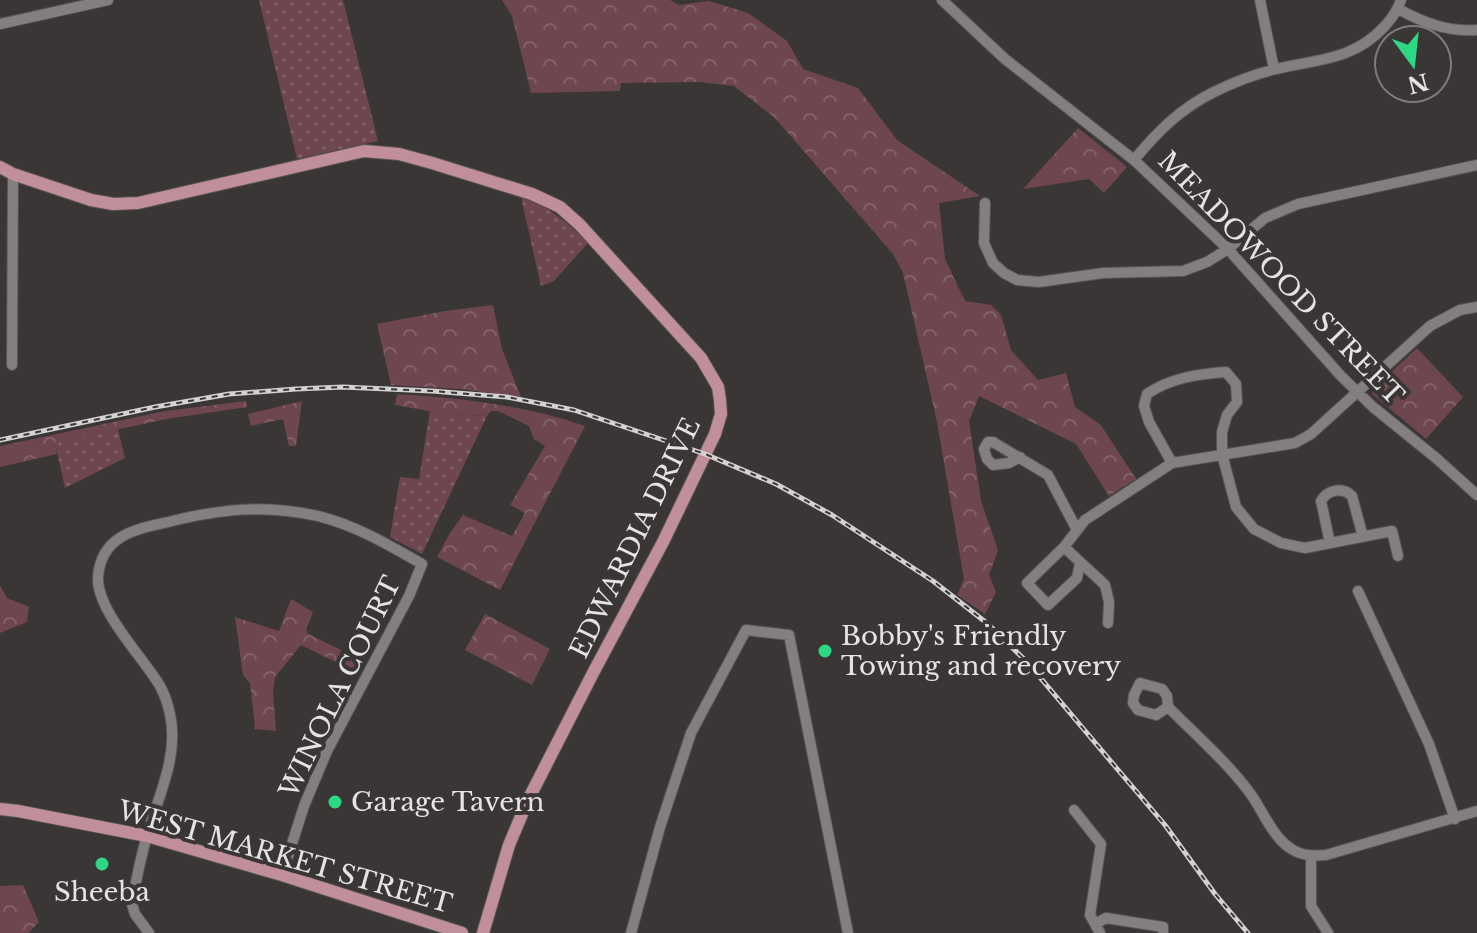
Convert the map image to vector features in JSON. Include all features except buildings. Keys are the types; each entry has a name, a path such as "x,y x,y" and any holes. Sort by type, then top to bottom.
{"main road":[{"name":"EDWARDIA DRIVE","path":"0,167 91,200 123,204 364,151 399,154 532,194 560,207 701,358 718,387 721,414 715,434 663,542 528,800 509,845 483,933"},
{"name":"WEST MARKET STREET","path":"0,809 147,836 282,875 462,933"}],"street":[{"path":"0,24 108,0"},
{"name":"MEADOWOOD STREET","path":"942,0 1005,59 1134,160 1228,249 1357,392 1477,495"},
{"path":"1260,0 1274,69"},
{"path":"1134,160 1163,128 1191,105 1235,82 1274,69 1337,57 1356,50 1376,36 1400,4 1437,27 1477,30"},
{"path":"985,203 983,235 989,256 1004,273 1017,280 1030,282 1103,273 1183,271 1207,262 1228,249 1265,218 1298,204 1477,165"},
{"path":"12,365 13,174"},
{"path":"1080,563 1077,578 1048,605 1027,583 1064,547 1085,520 1172,463 1295,443 1311,434 1430,326 1460,310 1477,307"},
{"path":"1172,463 1149,422 1144,406 1147,394 1162,383 1226,372 1236,384 1237,402 1227,415 1222,432 1222,454 1236,507 1254,529 1281,543 1305,548 1392,531 1398,556"},
{"path":"1020,457 1048,475 1077,530"},
{"path":"1330,543 1321,501 1334,490 1344,490 1352,496 1363,537"},
{"name":"WINOLA COURT","path":"147,836 170,758 172,726 160,685 104,605 98,581 101,561 111,545 126,533 218,511 287,510 331,520 362,532 422,564 416,582 327,751 304,806 282,875"},
{"path":"1064,547 1105,585 1109,602 1108,623"},
{"path":"1358,591 1429,744 1455,819"},
{"path":"631,933 660,827 691,733 746,630 789,635 848,933"},
{"path":"1168,707 1192,728 1249,792 1279,838 1292,850 1311,856 1326,855 1477,811"},
{"path":"1074,810 1101,844 1090,915 1097,928 1106,918 1163,927 1163,933"},
{"path":"147,836 132,904 135,914 149,933"},
{"path":"1311,856 1311,906 1328,933"}],"green space":[{"path":"259,0 343,0 378,141 297,159"},
{"path":"502,0 670,0 679,5 709,1 748,13 787,41 803,69 858,88 897,140 980,196 939,203 945,259 965,301 991,305 1001,315 1011,350 1038,380 1066,373 1075,407 1101,425 1136,479 1109,496 1076,444 979,396 969,421 981,501 998,550 989,575 996,592 985,614 957,595 964,579 937,422 903,273 893,254 775,118 734,86 699,82 621,83 620,91 531,93 512,16"},
{"path":"1078,128 1127,167 1104,193 1089,179 1023,189"},
{"path":"521,197 558,216 588,243 554,281 541,286"},
{"path":"493,305 502,349 521,397 391,385 377,324"},
{"path":"1417,348 1463,397 1426,439 1372,394 1373,389"},
{"path":"397,394 492,404 585,426 500,590 437,557 463,515 512,536 525,513 510,505 545,446 534,439 529,426 498,411 491,411 487,416 446,414 395,405"},
{"path":"246,401 247,407 166,419 55,443 57,454 0,467 0,446 165,411"},
{"path":"302,401 296,446 289,446 283,419 251,426 248,414"},
{"path":"430,411 487,416 422,554 390,537 400,477 419,479"},
{"path":"118,429 125,458 65,488 55,443"},
{"path":"0,585 7,598 29,607 27,622 0,633"},
{"path":"291,599 313,612 306,630 308,634 364,661 358,673 301,645 275,677 276,731 255,729 250,683 243,675 235,617 279,631"},
{"path":"485,614 550,649 532,685 465,650"},
{"path":"23,885 39,922 28,933 0,933 0,886"}],"railway":[{"path":"0,440 229,394 343,387 507,397 574,410 705,454 776,484 832,515 933,581 988,624 1027,662 1165,825 1215,894 1248,933"}],"place":[{"name":"Bobby's Friendly Towing and recovery","path":"825,651"},
{"name":"Garage Tavern","path":"335,802"},
{"name":"Sheeba","path":"102,864"}]}
